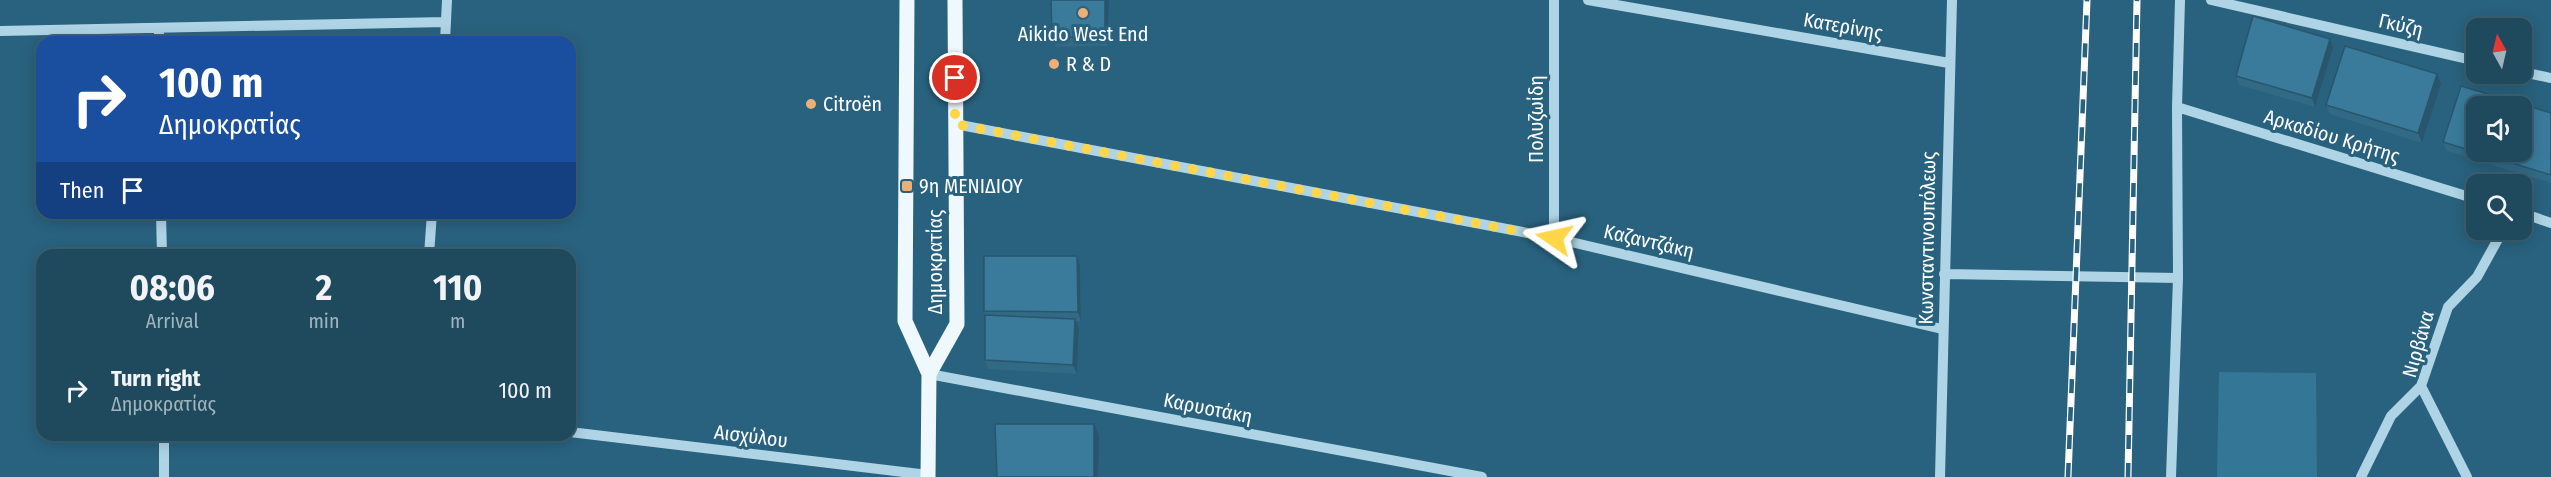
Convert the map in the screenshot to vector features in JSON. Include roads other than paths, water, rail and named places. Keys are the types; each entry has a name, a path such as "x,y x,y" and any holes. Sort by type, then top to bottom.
{"main road":[{"name":"Δημοκρατίας","path":"907,0 905,321 929,374 928,476"},
{"name":"Δημοκρατίας","path":"929,374 957,324 954,0"}],"street":[{"path":"445,36 447,0"},
{"name":"Πολυζωίδη","path":"1554,0 1554,238"},
{"name":"Κατερίνης","path":"1588,0 1949,63"},
{"name":"Κωνσταντινουπόλεως","path":"1940,477 1952,0"},
{"path":"2171,477 2178,278 2177,107 2180,0"},
{"name":"Γκύζη","path":"2211,0 2466,59"},
{"path":"0,31 446,22"},
{"path":"159,28 159,36"},
{"path":"2532,74 2551,78"},
{"name":"Αρκαδίου Κρήτης","path":"2177,107 2466,196"},
{"name":"Καζαντζάκη","path":"955,124 1554,238 1942,329"},
{"path":"2532,216 2551,223"},
{"path":"161,219 162,249"},
{"path":"429,249 432,219"},
{"name":"Νιρβάνα","path":"2467,477 2421,386 2448,307 2477,277 2497,240"},
{"path":"1944,274 2178,278"},
{"name":"Καρυοτάκη","path":"929,374 1482,477"},
{"path":"2361,477 2391,416 2421,386"},
{"name":"Αισχύλου","path":"576,433 928,476"},
{"path":"164,441 164,477"}],"railway":[{"path":"2068,477 2087,0"},
{"path":"2128,477 2137,0"}],"place":[{"name":"Aikido West End","path":"1083,13"},
{"name":"R & D","path":"1054,64"},
{"name":"Citroën","path":"811,104"},
{"name":"9η ΜΕΝΙΔΙΟΥ","path":"907,186"}]}
